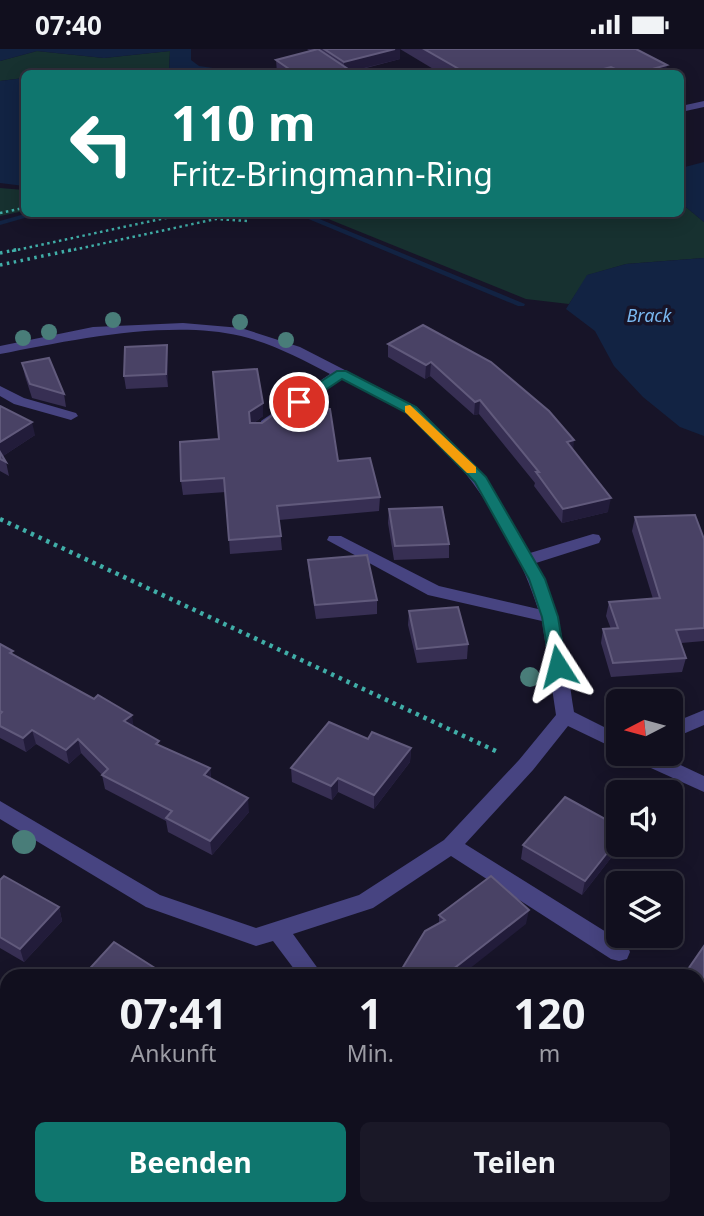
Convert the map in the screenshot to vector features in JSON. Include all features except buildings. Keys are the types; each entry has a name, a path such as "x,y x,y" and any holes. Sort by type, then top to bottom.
{"street":[{"path":"684,108 704,104"},
{"path":"0,350 93,331 183,327 241,332 295,350 412,410 481,480 537,579 550,617 565,716 526,765 451,846 366,902 257,937 153,901 0,809"},
{"path":"256,431 341,373"},
{"path":"0,390 19,401 71,416"},
{"path":"526,560 593,539"},
{"path":"335,540 434,591 550,617"},
{"path":"565,716 606,737"},
{"path":"683,726 704,717"},
{"path":"675,767 704,784"},
{"path":"451,846 619,953"},
{"path":"278,931 307,969"}],"path":[{"path":"0,213 21,209"},
{"path":"0,253 170,217"},
{"path":"0,265 216,219 247,221"},
{"path":"0,519 526,765"}],"green space":[{"path":"37,51 104,58 170,51 169,70 21,70 21,78 0,81 0,61"},
{"path":"0,188 21,190 21,212 0,216"},
{"path":"684,205 704,222 704,258 626,264 588,275 569,304 526,299 323,217 684,217"}],"water":[{"path":"0,49 191,49 191,60 199,66 227,70 169,70 170,51 104,58 37,51 0,61"},
{"path":"21,78 21,186 0,183 0,81"},
{"path":"704,162 704,222 684,205 684,167"},
{"name":"Brack","path":"704,258 704,436 680,427 643,397 614,366 595,331 566,309 587,275 626,264"}],"waterway":[{"path":"0,223 23,217"},
{"path":"307,217 521,304"}],"slow traffic":[{"path":"410,409 472,470"}],"route":[{"path":"299,402 341,373 412,410 481,480 537,579 550,617 558,666"}]}
